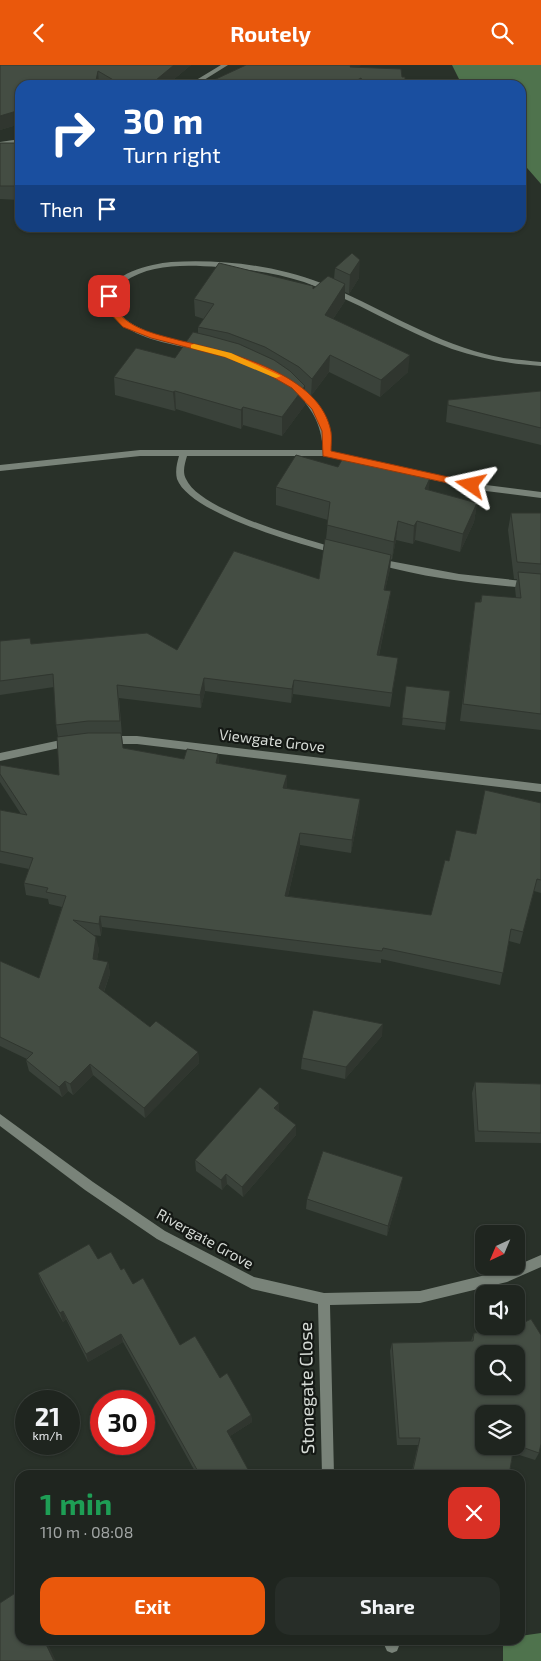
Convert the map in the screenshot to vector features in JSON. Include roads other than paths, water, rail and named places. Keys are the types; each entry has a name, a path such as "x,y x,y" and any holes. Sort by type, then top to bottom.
{"street":[{"path":"200,80 225,65"},
{"path":"0,144 15,142"},
{"path":"204,349 154,336 126,325 111,310 109,296 116,285 128,276 146,268 181,263 227,265 274,272 317,285 436,340 487,357 541,364"},
{"path":"288,382 295,386 316,408 326,431 327,453"},
{"path":"0,468 140,453 327,453 363,462"},
{"path":"184,453 180,467 182,480 194,494 218,509 270,531 347,555"},
{"path":"381,466 486,488 541,495"},
{"path":"366,559 441,575 514,585 541,586"},
{"name":"Viewgate Grove","path":"100,740 137,740 541,788"},
{"path":"0,757 52,745 81,741"},
{"name":"Rivergate Grove","path":"0,1119 89,1186 161,1235 252,1283 324,1299 420,1297 507,1276 541,1261"},
{"name":"Stonegate Close","path":"324,1299 328,1470"}]}
